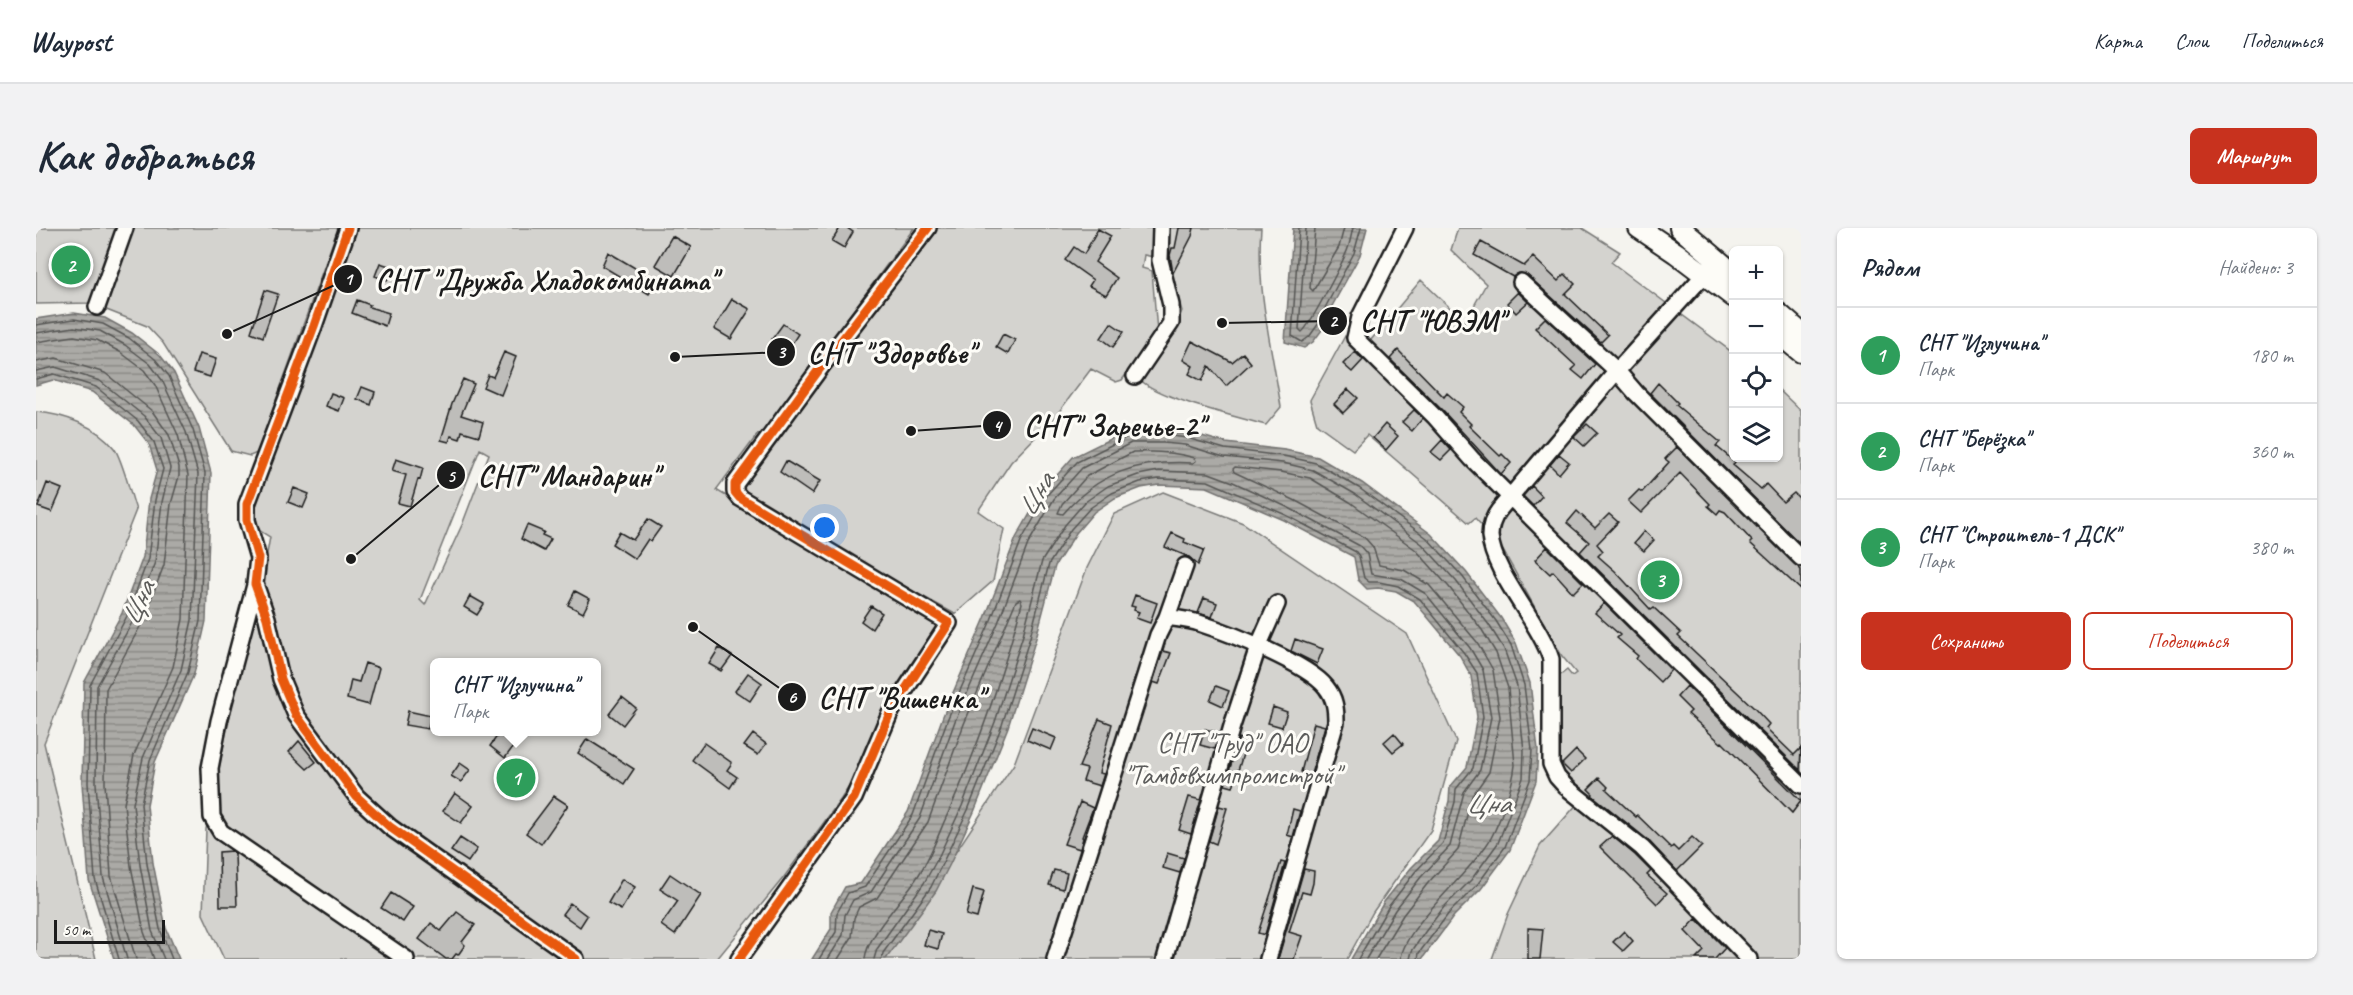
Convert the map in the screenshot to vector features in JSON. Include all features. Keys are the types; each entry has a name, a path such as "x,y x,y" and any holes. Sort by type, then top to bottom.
{"main road":[{"path":"1638,228 1729,293"},
{"path":"1680,228 1729,270"},
{"path":"1783,317 1801,333"},
{"path":"1783,336 1801,352"}],"street":[{"path":"97,307 125,228"},
{"path":"348,228 247,504 247,520 258,558 255,584 219,721 210,768 212,817 221,832 406,959"},
{"path":"739,959 854,798 890,714 949,623 740,498 735,492 735,484 928,228"},
{"path":"1135,376 1171,323 1171,305 1160,260 1161,228"},
{"path":"1405,228 1360,317 1355,338 1511,497 1801,785"},
{"path":"1704,275 1617,371 1493,518 1490,538 1505,576 1551,659 1553,772 1566,787 1641,848 1749,959"},
{"path":"1521,282 1617,371 1636,393 1801,558"},
{"path":"1055,959 1158,635 1167,617 1185,566"},
{"path":"255,584 267,618 284,689 296,716 357,797 390,827 576,959"},
{"path":"1165,959 1232,726 1258,646 1277,604"},
{"path":"1167,617 1199,623 1258,646 1305,668 1332,695 1336,712 1334,731 1268,959"}],"green space":[{"path":"36,228 120,228 91,303 36,304"},
{"path":"128,228 338,228 257,453 250,456 231,451 163,343 147,326 99,307"},
{"path":"355,228 914,228 761,435 758,434 716,490 928,617 935,623 936,631 882,711 889,724 841,799 784,877 717,959 224,959 203,914 206,829 254,602 275,683 289,718 350,802 398,840 301,712 288,690 274,623 262,581 270,537 252,526 259,491","holes":["480,449 489,454 462,525 425,605 420,600"]},
{"path":"936,228 1261,228 1263,296 1281,407 1266,425 1180,400 1139,379 1172,335 1182,311 1167,260 1144,255 1142,268 1152,271 1157,332 1122,380 1116,382 1091,369 1055,417 1011,462 978,511 1004,529 993,581 955,614 744,499 741,484"},
{"path":"1458,228 1582,228 1620,252 1611,262 1729,350 1729,462 1783,462 1783,394 1801,411 1801,959 1492,959 1508,914 1540,846 1587,793 1559,767 1557,678 1567,670 1572,676 1576,673 1562,656 1501,547 1475,518 1469,523 1367,435 1353,450 1317,424 1310,400 1345,336 1360,353 1421,280 1465,322 1486,284 1451,250"},
{"path":"36,412 68,418 89,427 107,440 120,460 136,510 44,743 96,959 36,959"},
{"name":"СНТ \"Труд\" ОАО \"Тамбовхимпромстрой\"","path":"1163,492 1243,523 1407,634 1456,741 1431,830 1373,912 1347,959 885,959 1014,764 1087,568 1114,514"}],"water":[{"path":"1293,228 1367,228 1360,255 1331,308 1325,326 1313,342 1304,348 1285,342"},
{"name":"Цна","path":"74,313 105,318 132,333 160,355 174,373 199,428 211,473 206,621 194,674 155,762 147,805 153,863 166,928 179,959 114,959 89,880 82,783 84,683 122,613 143,557 149,499 157,470 149,444 134,425 92,392 53,380 36,385 36,319"},
{"name":"Цна","path":"1164,429 1188,432 1226,443 1285,450 1318,457 1362,483 1431,534 1466,572 1501,618 1516,643 1530,683 1538,750 1536,781 1510,850 1481,889 1454,916 1422,959 1351,959 1384,902 1411,868 1438,841 1449,801 1450,787 1467,767 1477,717 1471,676 1460,656 1415,602 1396,591 1367,589 1358,580 1354,557 1284,520 1207,487 1159,485 1141,488 1115,498 1094,512 1076,533 1055,566 1036,638 1008,727 974,812 936,891 886,959 812,959 831,929 831,912 845,887 861,883 908,812 943,716 1016,538 1043,491 1073,457 1128,430"}],"building":[{"path":"840,228 847,228 853,232 844,248 832,241"},
{"path":"1179,228 1194,228 1173,273 1170,255 1172,248 1175,248"},
{"path":"1098,229 1111,236 1095,262 1117,278 1106,295 1089,286 1093,280 1065,260 1074,247 1084,254"},
{"path":"672,236 691,247 674,276 655,265"},
{"path":"1481,242 1524,266 1533,257 1558,281 1565,274 1575,284 1565,294 1608,335 1601,342 1527,275 1519,273 1513,277 1474,255"},
{"path":"608,252 657,281 649,294 602,266"},
{"path":"380,263 392,267 387,280 375,276"},
{"path":"265,290 278,294 263,337 251,332"},
{"path":"1518,292 1528,302 1516,313 1507,303"},
{"path":"732,299 750,309 731,339 714,329"},
{"path":"357,300 370,305 369,307 389,313 385,326 352,313"},
{"path":"1545,318 1595,364 1583,379 1572,370 1576,366 1535,328"},
{"path":"1111,323 1124,332 1113,347 1101,338"},
{"path":"783,324 798,334 791,345 787,342 784,347 772,339"},
{"path":"1003,334 1015,340 1008,354 996,347"},
{"path":"1192,341 1232,362 1243,353 1251,363 1226,386 1209,366 1202,381 1189,374 1193,366 1183,360"},
{"path":"1398,350 1444,397 1447,393 1463,407 1459,412 1471,424 1469,426 1500,456 1502,454 1511,463 1501,474 1442,410 1390,359"},
{"path":"504,352 516,357 501,395 483,387 488,375 493,377"},
{"path":"1355,352 1363,360 1352,372 1343,364"},
{"path":"199,354 216,359 210,377 193,372"},
{"path":"463,379 474,384 461,415 483,422 479,436 462,431 460,439 451,436 449,442 441,440 452,404"},
{"path":"1658,383 1678,403 1676,405 1720,442 1716,446 1729,457 1729,462 1735,462 1733,465 1761,489 1766,484 1783,502 1794,493 1801,500 1801,539 1798,542 1650,393"},
{"path":"362,387 375,392 371,405 357,399"},
{"path":"1348,389 1358,398 1343,413 1334,404"},
{"path":"331,393 344,398 339,411 326,406"},
{"path":"1414,410 1423,418 1412,431 1402,422"},
{"path":"1385,424 1398,436 1386,450 1373,438"},
{"path":"1587,424 1597,433 1584,446 1574,437"},
{"path":"1442,440 1451,450 1441,460 1431,452"},
{"path":"1677,447 1801,570 1801,590 1750,543 1752,541 1725,512 1720,510 1717,514 1708,506 1710,504 1680,473 1641,513 1628,501 1639,490 1642,492 1669,462 1665,459"},
{"path":"1559,454 1569,462 1559,474 1550,465"},
{"path":"396,459 423,468 410,506 398,503 406,475 392,471"},
{"path":"786,461 820,481 812,494 780,472"},
{"path":"47,483 62,489 52,512 38,507"},
{"path":"1532,486 1542,496 1533,506 1523,496"},
{"path":"294,488 309,494 303,508 288,502"},
{"path":"1577,511 1595,528 1609,514 1618,522 1597,544 1603,551 1598,556 1651,610 1654,608 1681,633 1678,636 1754,708 1769,724 1766,728 1794,755 1801,748 1800,770 1580,552 1589,542 1567,523"},
{"path":"648,519 661,527 651,541 648,539 635,559 612,544 619,532 633,540"},
{"path":"527,525 544,532 542,535 551,539 544,551 521,539"},
{"path":"1644,531 1654,540 1644,551 1634,543"},
{"path":"1172,533 1185,539 1184,542 1204,550 1198,565 1189,557 1165,547"},
{"path":"1547,547 1583,583 1573,593 1553,571 1550,574 1535,560"},
{"path":"575,591 590,599 583,613 568,605"},
{"path":"1135,595 1157,603 1150,623 1136,618 1139,612 1131,606"},
{"path":"470,596 484,604 477,615 464,607"},
{"path":"1204,598 1217,603 1212,617 1198,613"},
{"path":"1604,603 1671,670 1660,682 1636,659 1638,656 1617,638 1620,635 1595,613"},
{"path":"871,606 882,613 872,629 861,621"},
{"path":"1295,639 1323,649 1317,664 1291,651"},
{"path":"719,648 732,656 721,671 709,664"},
{"path":"1163,651 1171,653 1159,684 1153,682"},
{"path":"365,663 379,668 369,705 347,699 351,680 359,682"},
{"path":"748,673 762,683 750,701 735,691"},
{"path":"1216,686 1229,691 1223,706 1210,700"},
{"path":"1687,686 1801,801 1792,813 1722,742 1688,714 1691,711 1677,697"},
{"path":"622,697 636,708 623,725 609,714"},
{"path":"1273,707 1287,712 1282,727 1268,723"},
{"path":"408,711 430,716 428,729 405,725"},
{"path":"1099,719 1112,724 1099,773 1104,774 1100,786 1083,781 1087,769 1079,767"},
{"path":"1314,723 1325,726 1311,774 1301,772"},
{"path":"1032,728 1056,738 1051,750 1027,740"},
{"path":"1205,729 1220,733 1215,749 1200,745"},
{"path":"1394,733 1403,744 1393,752 1384,742"},
{"path":"753,734 766,744 758,755 744,746"},
{"path":"497,736 506,736 516,743 505,758 490,746"},
{"path":"1239,738 1247,741 1233,787 1225,785"},
{"path":"587,739 634,769 624,784 578,753"},
{"path":"299,741 316,762 307,769 289,752"},
{"path":"704,743 732,763 727,770 737,777 730,788 692,760"},
{"path":"1576,750 1585,759 1571,773 1562,764"},
{"path":"460,763 470,770 461,782 451,776"},
{"path":"1599,778 1608,787 1606,789 1671,848 1673,846 1678,851 1692,837 1702,846 1677,871 1648,840 1592,795 1588,789"},
{"path":"455,793 473,806 461,823 443,811"},
{"path":"554,796 568,805 541,844 526,833"},
{"path":"1189,797 1201,800 1191,834 1179,830"},
{"path":"1080,802 1093,808 1080,849 1064,844"},
{"path":"1219,806 1227,808 1216,844 1209,841"},
{"path":"1293,809 1300,811 1293,837 1287,835"},
{"path":"1612,836 1651,871 1647,875 1667,893 1657,904 1600,847"},
{"path":"460,838 477,849 468,862 451,851"},
{"path":"232,851 235,854 237,906 220,906 219,852"},
{"path":"1167,853 1184,858 1180,873 1163,868"},
{"path":"1281,862 1285,863 1265,935 1258,933"},
{"path":"1304,869 1314,871 1313,883 1310,894 1302,892 1289,932 1302,936 1294,959 1278,959"},
{"path":"1054,870 1067,873 1063,889 1049,885"},
{"path":"670,874 701,895 675,935 661,925 678,901 660,889"},
{"path":"622,879 635,887 621,910 608,903"},
{"path":"973,889 984,892 977,918 966,915"},
{"path":"391,893 413,907 403,922 381,908"},
{"path":"570,903 587,916 580,927 562,914"},
{"path":"457,912 475,925 462,942 465,945 458,955 456,954 452,959 446,959 419,939 431,923 441,931"},
{"path":"1696,919 1725,948 1715,959 1696,959 1704,951 1685,931"},
{"path":"1528,928 1543,929 1540,959 1528,959"},
{"path":"928,930 942,934 938,949 924,945"},
{"path":"1624,931 1633,941 1623,951 1613,942"}],"cycle path":[{"path":"348,228 247,504 247,520 258,558 255,584 267,618 281,679 296,715 357,797 390,827 576,959"},
{"path":"739,959 854,798 890,713 949,623 740,498 735,492 735,484 928,228"}],"place":[{"name":"СНТ \"Берёзка\"","path":"71,265"},
{"name":"СНТ \"ЮВЭМ\"","path":"1222,323"},
{"name":"СНТ \"Дружба Хладокомбината\"","path":"227,334"},
{"name":"СНТ \"Здоровье\"","path":"675,357"},
{"name":"СНТ\" Заречье-2\"","path":"911,431"},
{"name":"СНТ\" Мандарин\"","path":"351,559"},
{"name":"СНТ \"Строитель-1 ДСК\"","path":"1660,580"},
{"name":"СНТ \"Вишенка\"","path":"693,627"},
{"name":"СНТ \"Излучина\"","path":"516,778"}]}
